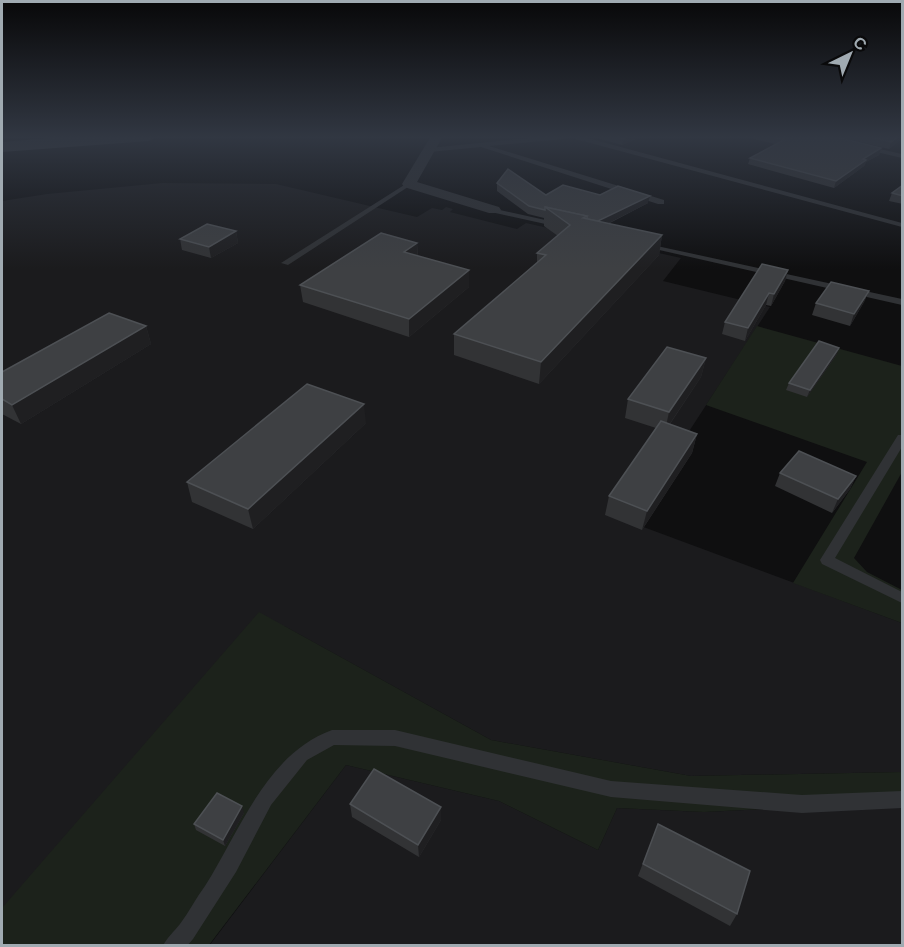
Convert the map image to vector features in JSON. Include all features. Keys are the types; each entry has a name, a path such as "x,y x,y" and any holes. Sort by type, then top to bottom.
{"street":[{"path":"411,180 409,184 494,210"}],"lane":[{"path":"590,180 661,202"},
{"path":"738,180 903,225"},
{"path":"285,262 409,184"},
{"path":"494,210 572,228"},
{"path":"640,243 903,302"},
{"path":"903,438 827,560 903,598"},
{"path":"173,945 186,932 229,865 265,799 301,755 332,737 395,738 611,789 802,804 903,800"}],"shaded area":[{"path":"162,183 276,184 417,217 432,208 442,210 446,207 453,209 450,212 517,229 526,223 681,258 663,281 770,307 630,522 902,623 902,772 691,776 491,740 284,626 2,946 2,201 47,194"},
{"path":"757,326 902,366 902,472 854,558 867,572 902,590 902,623 793,583 867,462 706,405"},
{"path":"259,612 491,740 691,776 902,772 902,802 704,812 617,808 598,850 499,801 346,765 209,945 2,946 2,908"},
{"path":"346,765 499,801 598,850 617,808 704,812 902,802 902,945 209,946"}],"building":[{"path":"499,180 524,180 546,195 563,185 600,195 618,186 650,196 598,221 587,219 587,216 529,206 497,183"},
{"path":"903,185 903,196 892,193"},
{"path":"545,207 587,216 583,218 662,235 541,362 454,334 546,255 537,253 570,225"},
{"path":"207,224 236,231 209,247 180,239"},
{"path":"381,233 417,243 404,252 469,270 409,319 300,285"},
{"path":"762,264 788,270 774,294 769,293 748,328 725,322"},
{"path":"831,282 869,291 854,314 816,303"},
{"path":"109,313 146,326 12,405 2,399 2,372"},
{"path":"819,341 839,348 810,390 789,383"},
{"path":"667,347 706,358 669,412 628,399"},
{"path":"307,384 364,404 248,509 187,482"},
{"path":"661,421 697,434 647,511 609,496"},
{"path":"799,451 856,476 838,499 780,473"},
{"path":"374,769 441,807 418,845 350,804"},
{"path":"217,793 242,806 223,840 194,824"},
{"path":"658,824 750,871 737,914 643,864"}]}
